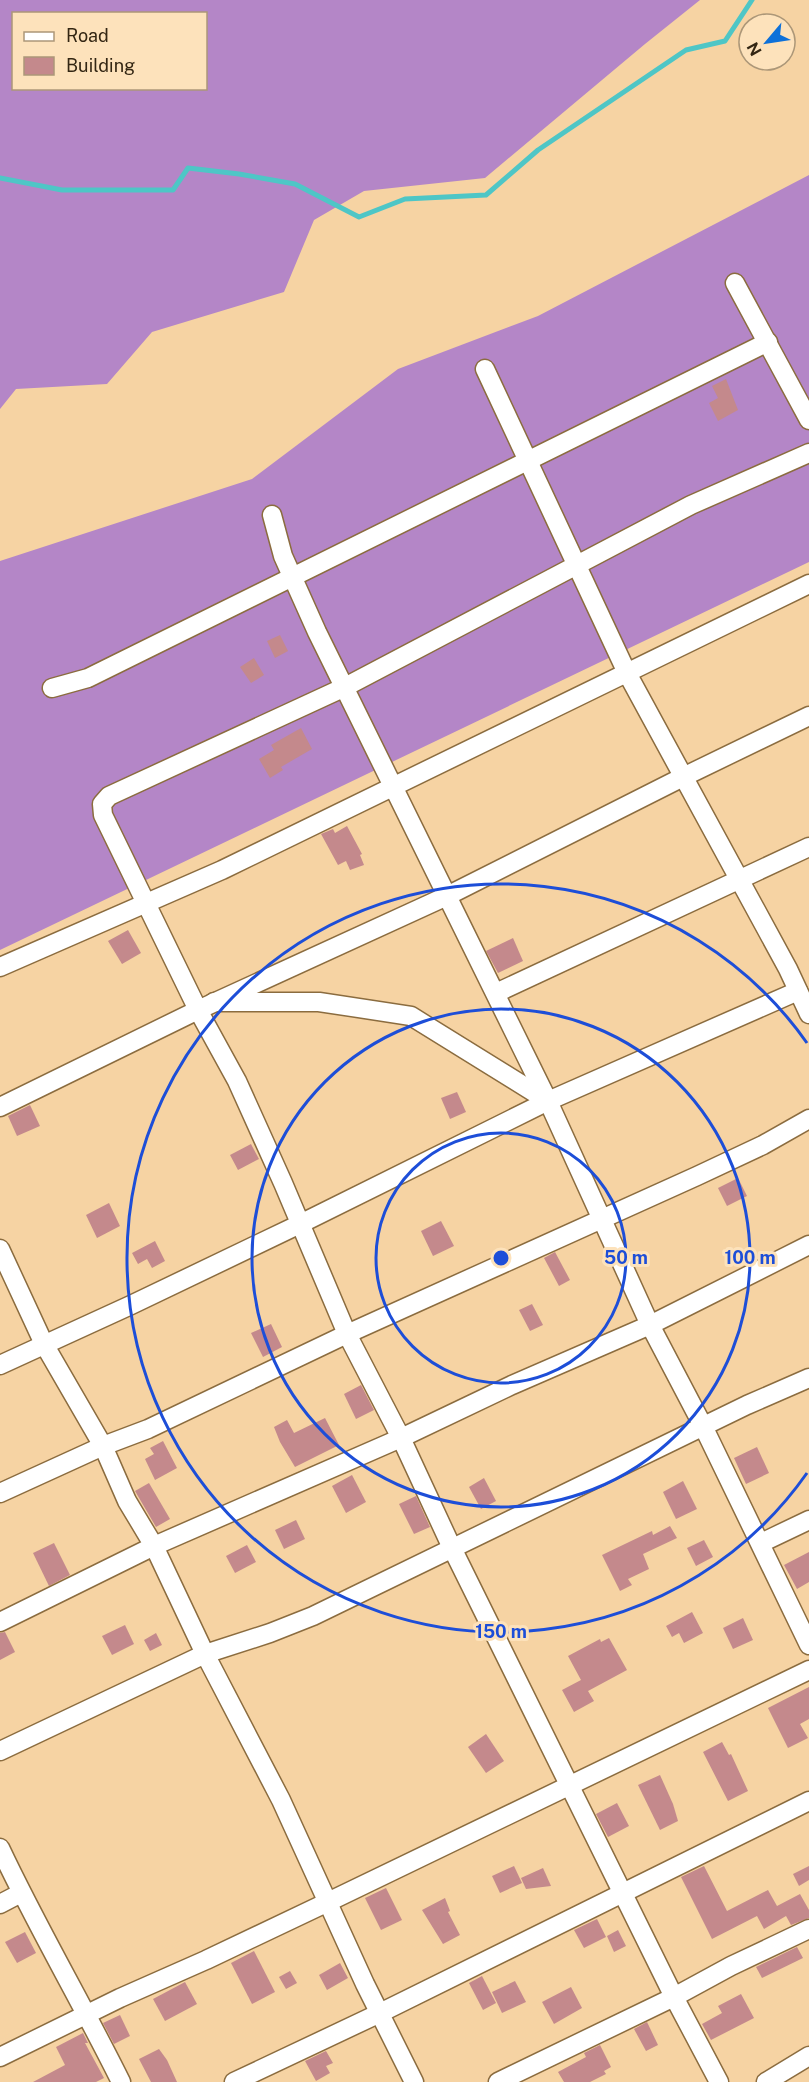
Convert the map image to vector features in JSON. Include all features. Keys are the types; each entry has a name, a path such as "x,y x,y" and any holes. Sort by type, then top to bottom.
{"street":[{"path":"735,283 809,420"},
{"path":"52,688 87,678 293,579 768,342"},
{"path":"485,369 627,673 740,880 809,1014"},
{"path":"719,2082 622,1893 452,1548 401,1438 347,1334 237,1081 198,1010 145,903 103,815 102,804 109,796 345,687 691,505 809,453"},
{"path":"272,515 283,556 293,579 392,788 496,993 650,1325 703,1426 809,1645"},
{"path":"0,967 222,870 809,584"},
{"path":"0,1107 214,1002 447,896 809,716"},
{"path":"496,993 809,847"},
{"path":"0,1365 300,1224 548,1101 798,991"},
{"path":"214,1002 318,1002 411,1016 548,1101"},
{"path":"0,1493 103,1446 148,1429 347,1334 735,1158 809,1119"},
{"path":"0,1622 154,1546 401,1438 512,1384 650,1325 809,1245"},
{"path":"0,1249 44,1344 103,1446 127,1500 154,1546 281,1800 365,1984 414,2082"},
{"path":"0,1751 206,1654 313,1616 703,1426 809,1377"},
{"path":"761,1543 809,1520"},
{"path":"0,2057 809,1670"},
{"path":"234,2082 380,2013 809,1801"},
{"path":"0,1848 21,1893 88,2015 121,2082"},
{"path":"0,1904 21,1893"},
{"path":"498,2082 809,1929"},
{"path":"766,2082 809,2056"}],"shaded area":[{"path":"0,0 700,0 485,178 364,191 314,220 284,292 152,332 107,384 16,389 0,409"},
{"path":"809,175 809,562 0,950 0,561 252,479 398,369 538,316"}],"building":[{"path":"726,379 738,410 718,421 709,403 718,398 712,386"},
{"path":"280,635 288,651 275,658 267,641"},
{"path":"254,658 264,675 251,683 240,667"},
{"path":"301,728 312,749 281,767 283,770 270,778 259,759 274,750 271,745"},
{"path":"347,826 362,854 360,855 364,865 350,870 346,861 338,865 321,834 333,829 335,833"},
{"path":"128,930 141,953 122,964 108,941"},
{"path":"513,938 523,961 498,973 486,951"},
{"path":"457,1092 466,1112 450,1119 441,1098"},
{"path":"30,1105 40,1126 17,1136 8,1116"},
{"path":"251,1144 259,1159 238,1170 230,1155"},
{"path":"738,1178 747,1196 727,1206 718,1188"},
{"path":"109,1203 120,1226 97,1238 86,1215"},
{"path":"441,1221 454,1246 433,1256 421,1231"},
{"path":"155,1241 165,1261 152,1268 147,1259 138,1264 132,1253"},
{"path":"555,1252 570,1280 559,1286 544,1258"},
{"path":"532,1304 543,1325 530,1331 519,1310"},
{"path":"271,1324 282,1347 263,1357 251,1333"},
{"path":"361,1385 374,1410 356,1419 344,1394"},
{"path":"325,1418 339,1445 295,1467 274,1427 287,1420 294,1433"},
{"path":"163,1441 177,1468 155,1480 145,1459 154,1454 150,1448"},
{"path":"757,1447 769,1473 746,1484 734,1458"},
{"path":"352,1475 366,1502 346,1513 332,1486"},
{"path":"484,1478 496,1501 481,1509 469,1487"},
{"path":"683,1481 697,1509 676,1519 663,1492"},
{"path":"149,1483 170,1519 156,1527 135,1491"},
{"path":"416,1496 430,1527 414,1534 399,1504"},
{"path":"296,1520 305,1539 284,1549 275,1530"},
{"path":"670,1526 677,1538 643,1554 649,1569 628,1579 632,1585 620,1591 602,1555 652,1531 653,1535"},
{"path":"704,1540 713,1557 696,1566 687,1548"},
{"path":"54,1543 70,1575 49,1586 33,1553"},
{"path":"247,1545 256,1562 235,1573 226,1556"},
{"path":"809,1552 809,1582 797,1589 784,1565"},
{"path":"692,1612 703,1633 684,1643 679,1633 672,1637 666,1626"},
{"path":"743,1618 753,1640 733,1649 723,1628"},
{"path":"125,1625 134,1644 112,1655 102,1636"},
{"path":"5,1632 15,1652 0,1660 0,1633"},
{"path":"156,1633 162,1645 150,1651 144,1640"},
{"path":"609,1638 627,1670 588,1691 594,1701 574,1712 562,1690 581,1680 568,1656 600,1639 601,1642"},
{"path":"809,1687 809,1719 800,1724 808,1738 788,1748 768,1708"},
{"path":"486,1734 504,1761 486,1773 468,1747"},
{"path":"722,1742 729,1755 731,1754 748,1791 728,1801 703,1752"},
{"path":"660,1775 678,1821 660,1830 638,1785"},
{"path":"617,1803 629,1826 608,1837 596,1814"},
{"path":"514,1866 522,1883 500,1893 492,1876"},
{"path":"704,1866 727,1911 768,1890 777,1906 800,1894 809,1910 809,1918 791,1925 786,1916 764,1929 757,1916 712,1939 681,1877"},
{"path":"809,1866 809,1880 799,1886 793,1874"},
{"path":"543,1868 551,1886 526,1889 521,1878"},
{"path":"386,1888 402,1920 381,1930 365,1898"},
{"path":"445,1898 450,1911 448,1912 460,1935 443,1944 422,1910"},
{"path":"597,1919 606,1937 584,1948 574,1930"},
{"path":"618,1930 626,1946 614,1952 607,1936"},
{"path":"25,1932 36,1953 17,1963 5,1942"},
{"path":"797,1947 803,1958 762,1978 756,1967"},
{"path":"254,1951 275,1992 252,2004 231,1963"},
{"path":"340,1963 348,1978 327,1990 319,1975"},
{"path":"290,1971 297,1983 286,1989 279,1977"},
{"path":"482,1976 496,2003 483,2010 469,1983"},
{"path":"515,1981 526,2002 502,2013 492,1992"},
{"path":"185,1982 197,2004 165,2021 153,1999"},
{"path":"571,1987 582,2008 554,2024 542,2002"},
{"path":"741,1994 754,2018 711,2040 702,2024 722,2013 718,2006"},
{"path":"120,2015 130,2036 114,2044 103,2023"},
{"path":"647,2022 658,2045 646,2051 634,2029"},
{"path":"83,2033 88,2043 85,2043 104,2078 96,2082 33,2082 65,2065 56,2047"},
{"path":"600,2045 611,2067 604,2071 606,2074 590,2082 564,2082 558,2072 586,2057 584,2053"},
{"path":"159,2049 177,2082 151,2082 139,2059"},
{"path":"326,2051 333,2063 326,2066 330,2073 316,2081 305,2061"}],"waterway":[{"path":"0,178 62,190 173,190 188,168 295,184 359,217 405,199 486,195 538,150 686,50 725,41 752,0"}]}
